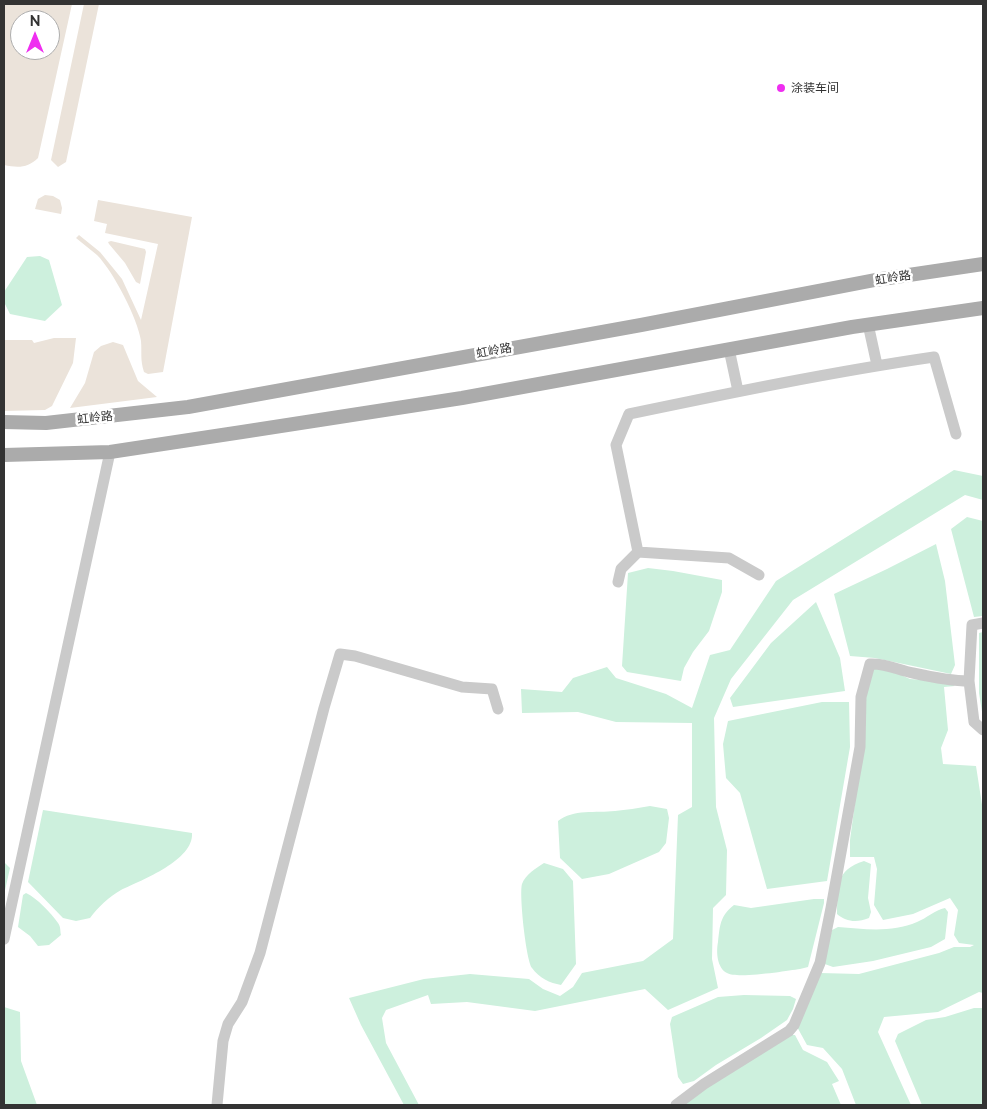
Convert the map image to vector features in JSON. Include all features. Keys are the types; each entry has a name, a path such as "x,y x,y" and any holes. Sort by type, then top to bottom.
{"main road":[{"name":"虹岭路","path":"4,422 46,422 188,407 641,325 875,280 983,264"},
{"path":"4,455 110,452 462,398 868,324 983,308"}],"street":[{"path":"868,324 878,365"},
{"path":"729,349 738,391"},
{"path":"638,552 616,445 629,414 738,391 878,365 934,357 956,434"},
{"path":"4,939 110,452"},
{"path":"618,582 620,569 638,552 729,558 759,575"},
{"path":"983,623 972,625 969,681 974,722 983,730"},
{"path":"217,1105 223,1041 228,1024 242,1002 260,953 340,654 355,656 462,687 492,689 498,709"},
{"path":"676,1105 704,1084 789,1031 794,1025 820,963 860,747 861,697 870,664 882,664 912,673 958,681 969,681"}],"shaded area":[{"path":"4,4 72,4 60,58 60,10 10,10 10,60 60,60 38,158 30,164 14,167 4,165"},
{"path":"84,4 99,4 66,162 58,167 51,160"},
{"path":"45,195 53,196 60,200 61,214 35,209 38,199"},
{"path":"98,200 192,217 163,372 148,374 144,372 139,332 124,296 103,262 76,238 79,235 100,252 122,279 141,320 158,244 105,233 107,224 94,221"},
{"path":"111,241 145,249 140,284 136,282 125,263 109,244 108,242"},
{"path":"40,256 49,260 62,305 45,321 10,314 4,302 4,292 27,257"},
{"path":"54,338 76,338 73,363 52,406 45,410 4,411 4,340 32,340 34,343"},
{"path":"113,342 123,345 138,381 157,397 70,408 85,383 94,352 101,346"},
{"path":"954,470 983,476 983,500 965,495 793,600 731,679 714,718 716,807 727,850 726,895 713,908 712,959 718,988 668,1010 645,989 535,1011 467,1002 431,1004 428,995 386,1010 382,1018 386,1043 419,1105 404,1105 361,1025 349,998 424,979 470,974 529,979 543,989 560,996 573,987 582,973 643,961 673,939 678,815 692,807 692,723 616,722 578,712 522,713 521,689 562,692 573,678 607,667 616,678 666,694 692,708 710,655 730,650 776,581"},
{"path":"967,517 983,521 983,616 974,617 951,529"},
{"path":"936,544 945,581 955,665 951,674 875,658 850,656 834,594"},
{"path":"648,568 722,580 722,592 709,631 693,652 684,668 681,681 627,672 622,666 628,573"},
{"path":"816,602 840,658 845,691 733,707 730,698 771,643"},
{"path":"983,632 983,718 979,693 979,633"},
{"path":"881,666 910,679 949,682 955,686 944,687 948,730 941,748 943,764 976,766 983,811 983,993 979,992 938,1012 884,1017 878,1032 911,1105 856,1105 842,1069 823,1048 807,1045 796,1025 820,973 859,974 939,953 954,947 970,947 974,945 959,943 954,935 958,910 950,898 913,914 883,920 874,905 877,869 874,857 850,857 850,840 863,742 864,691 872,669"},
{"path":"822,702 849,702 850,747 827,881 767,889 740,793 726,778 723,744 728,721"},
{"path":"650,806 667,809 669,818 666,843 659,852 609,874 582,879 560,858 558,821 564,817 585,812 615,811"},
{"path":"43,810 192,833 190,843 185,852 176,860 153,875 121,890 104,902 90,918 76,921 63,918 28,882"},
{"path":"864,861 871,864 868,898 871,912 869,918 865,920 848,920 837,914 838,888 843,875 848,869"},
{"path":"4,862 10,868 4,895"},
{"path":"544,863 563,869 573,881 576,964 561,985 538,975 532,968 525,940 521,900 522,884 534,869"},
{"path":"26,893 44,906 59,924 61,935 49,945 38,946 30,936 18,927 23,895"},
{"path":"824,899 824,903 808,967 751,975 732,975 724,971 718,959 717,950 720,926 723,917 734,905 751,908"},
{"path":"945,908 948,912 945,939 931,947 873,961 833,967 822,963 832,930 838,927 858,929 898,928 917,922"},
{"path":"744,995 790,996 796,999 787,1020 694,1081 683,1084 678,1077 670,1024 672,1017 718,997"},
{"path":"4,1007 20,1012 21,1061 37,1105 4,1105"},
{"path":"974,1008 983,1008 983,1105 922,1105 895,1041 898,1034 926,1020 945,1017"},
{"path":"789,1035 795,1035 803,1050 827,1062 839,1081 832,1084 841,1105 679,1105"}],"place":[{"name":"涂装车间","path":"781,88"}]}
